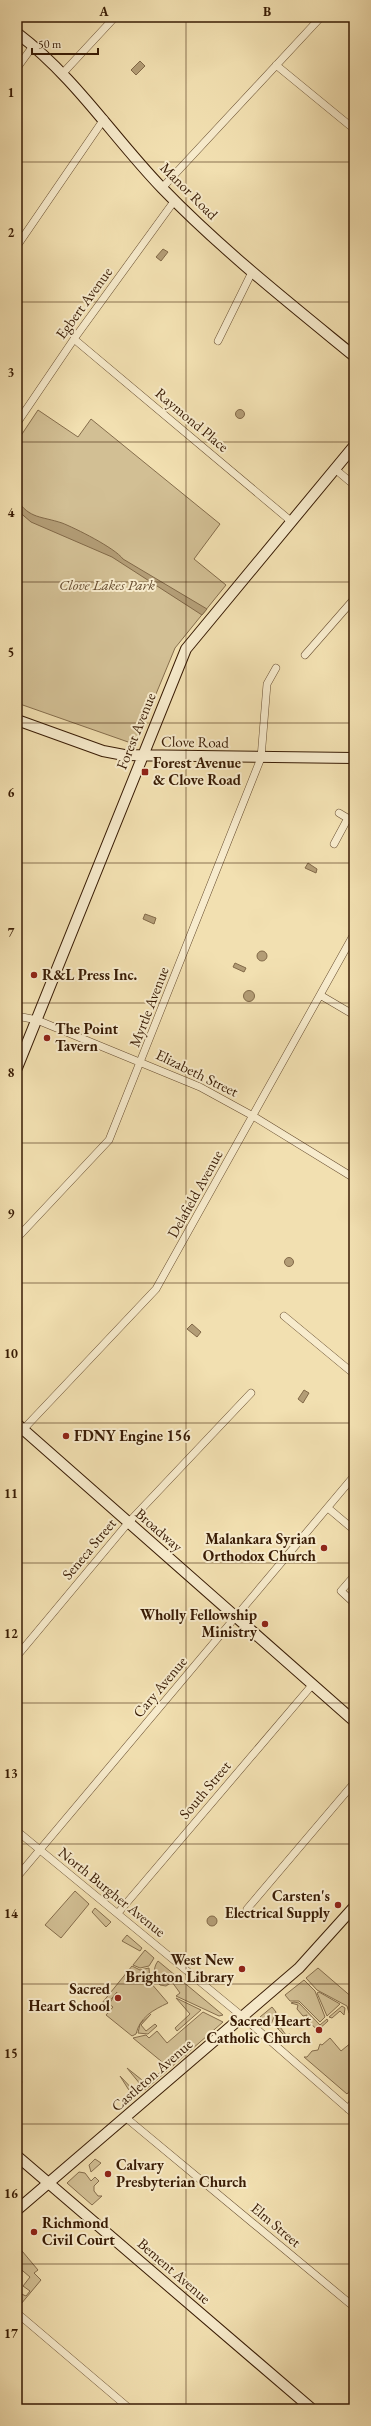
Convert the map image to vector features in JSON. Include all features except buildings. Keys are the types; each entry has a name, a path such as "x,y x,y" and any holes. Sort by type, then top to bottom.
{"street":[{"path":"63,73 115,17"},
{"path":"162,188 321,17"},
{"name":"Manor Road","path":"17,34 63,73 174,200 252,272 354,356"},
{"path":"17,68 33,46"},
{"path":"276,64 354,129"},
{"path":"17,246 104,119"},
{"name":"Egbert Avenue","path":"17,423 74,339 174,200"},
{"path":"218,342 252,272"},
{"name":"Raymond Place","path":"74,339 292,522"},
{"name":"Forest Avenue","path":"17,1068 141,756 186,650 354,446"},
{"path":"335,469 354,485"},
{"path":"305,655 354,599"},
{"name":"Myrtle Avenue","path":"17,1238 109,1140 142,1061 261,758 267,684 276,668"},
{"name":"Clove Road","path":"17,720 103,751 141,756 354,758"},
{"path":"334,844 351,820 339,813"},
{"name":"Delafield Avenue","path":"19,1430 156,1289 354,934"},
{"path":"320,995 354,1015"},
{"name":"Elizabeth Street","path":"17,1016 37,1020 142,1061 200,1087 253,1116 354,1178"},
{"path":"284,1316 354,1374"},
{"name":"Seneca Street","path":"17,1656 128,1523 251,1393"},
{"name":"Broadway","path":"19,1430 128,1523 354,1721"},
{"name":"Cary Avenue","path":"17,1877 354,1476"},
{"path":"328,1508 354,1530"},
{"path":"354,1576 341,1591 354,1603"},
{"name":"South Street","path":"118,1914 313,1684"},
{"path":"248,1909 354,1783"},
{"name":"North Burgher Avenue","path":"17,1831 243,2017 354,2114"},
{"name":"Castleton Avenue","path":"17,2210 299,1968 354,1907"},
{"path":"348,2109 354,2101"},
{"name":"Elm Street","path":"126,2118 354,2307"},
{"name":"Bement Avenue","path":"17,2156 312,2409"},
{"path":"17,2313 130,2409"}],"green space":[{"name":"Clove Lakes Park","path":"38,410 78,437 91,419 220,524 194,559 226,585 175,648 137,740 131,743 17,703 17,436 20,437"},
{"path":"75,1891 89,1904 61,1938 45,1925"},
{"path":"95,1908 111,1922 106,1927 92,1912"},
{"path":"127,1935 142,1948 140,1951 122,1941"},
{"path":"145,1950 154,1958 149,1966 140,1968 133,1965"},
{"path":"158,1961 223,2015 219,2016 176,1996 180,1993 172,1982 166,1986 160,1985 154,1973"},
{"path":"132,1966 140,1970 149,1968 150,1982 168,2003 157,2008 148,2015 141,2023 136,2034 132,2036 106,2015 113,2007 109,2004 117,1992 108,2003 105,2001 98,2008"},
{"path":"318,1968 354,1999 354,2007 349,2013 347,2006 317,1990 306,1978"},
{"path":"304,1980 315,1991 325,2017 320,2022 299,2001 290,2001 285,1995"},
{"path":"319,1992 340,2004 327,2016 317,1993"},
{"path":"176,1998 201,2010 177,2031 175,2028 190,2014"},
{"path":"291,2003 299,2003 320,2025 327,2019 328,2021 318,2030 306,2020 307,2015 303,2016 297,2009 298,2005"},
{"path":"342,2006 345,2008 344,2015 340,2011 332,2018 329,2017"},
{"path":"272,2007 276,2012 270,2027 260,2017"},
{"path":"203,2012 223,2022 145,2090 127,2068 147,2084 167,2066 133,2038 146,2035 149,2038 157,2031 167,2043"},
{"path":"151,2014 141,2025 146,2031 155,2024 157,2026 148,2034 138,2033 140,2024"},
{"path":"280,2027 286,2035 290,2034 296,2042 290,2041 278,2029"},
{"path":"330,2038 341,2051 352,2042 354,2044 354,2086 347,2094 304,2057 307,2057 312,2051 318,2050 320,2044 322,2045"},
{"path":"120,2076 138,2095 125,2106 123,2102 132,2095"},
{"path":"95,2159 101,2163 91,2172 89,2165"},
{"path":"79,2172 85,2173 91,2181 95,2177 99,2181 94,2186 94,2191 98,2196 102,2196 92,2205 67,2183"},
{"path":"17,2245 38,2270 34,2273 41,2280 21,2304 17,2300 17,2292 26,2296 30,2291 23,2286 30,2277 17,2266"}],"shaded area":[{"path":"140,61 145,66 136,75 131,70"},
{"path":"163,249 168,252 161,261 156,257"},
{"path":"238,410 242,410 244,414 242,418 238,418 236,416 236,412"},
{"path":"17,500 31,514 62,523 76,529 112,549 123,559 207,609 202,615 112,557 31,522 17,510"},
{"path":"308,863 317,869 316,873 305,868"},
{"path":"145,914 156,918 154,924 143,919"},
{"path":"262,951 267,956 262,961 257,956"},
{"path":"235,963 246,968 244,972 233,967"},
{"path":"247,991 251,991 253,992 253,1000 247,1001 244,998 244,994"},
{"path":"289,1257 294,1262 289,1267 284,1262"},
{"path":"192,1324 201,1332 197,1337 187,1329"},
{"path":"304,1390 309,1393 303,1403 298,1399"},
{"path":"210,1916 214,1916 216,1917 216,1925 210,1926 207,1923 207,1919"}],"place":[{"name":"Forest Avenue & Clove Road","path":"145,772"},
{"name":"R&L Press Inc.","path":"34,975"},
{"name":"The Point Tavern","path":"47,1038"},
{"name":"FDNY Engine 156","path":"66,1436"},
{"name":"Malankara Syrian Orthodox Church","path":"324,1548"},
{"name":"Wholly Fellowship Ministry","path":"265,1624"},
{"name":"Carsten's Electrical Supply","path":"338,1905"},
{"name":"West New Brighton Library","path":"242,1969"},
{"name":"Sacred Heart School","path":"118,1998"},
{"name":"Sacred Heart Catholic Church","path":"319,2030"},
{"name":"Calvary Presbyterian Church","path":"108,2174"},
{"name":"Richmond Civil Court","path":"34,2232"}]}
